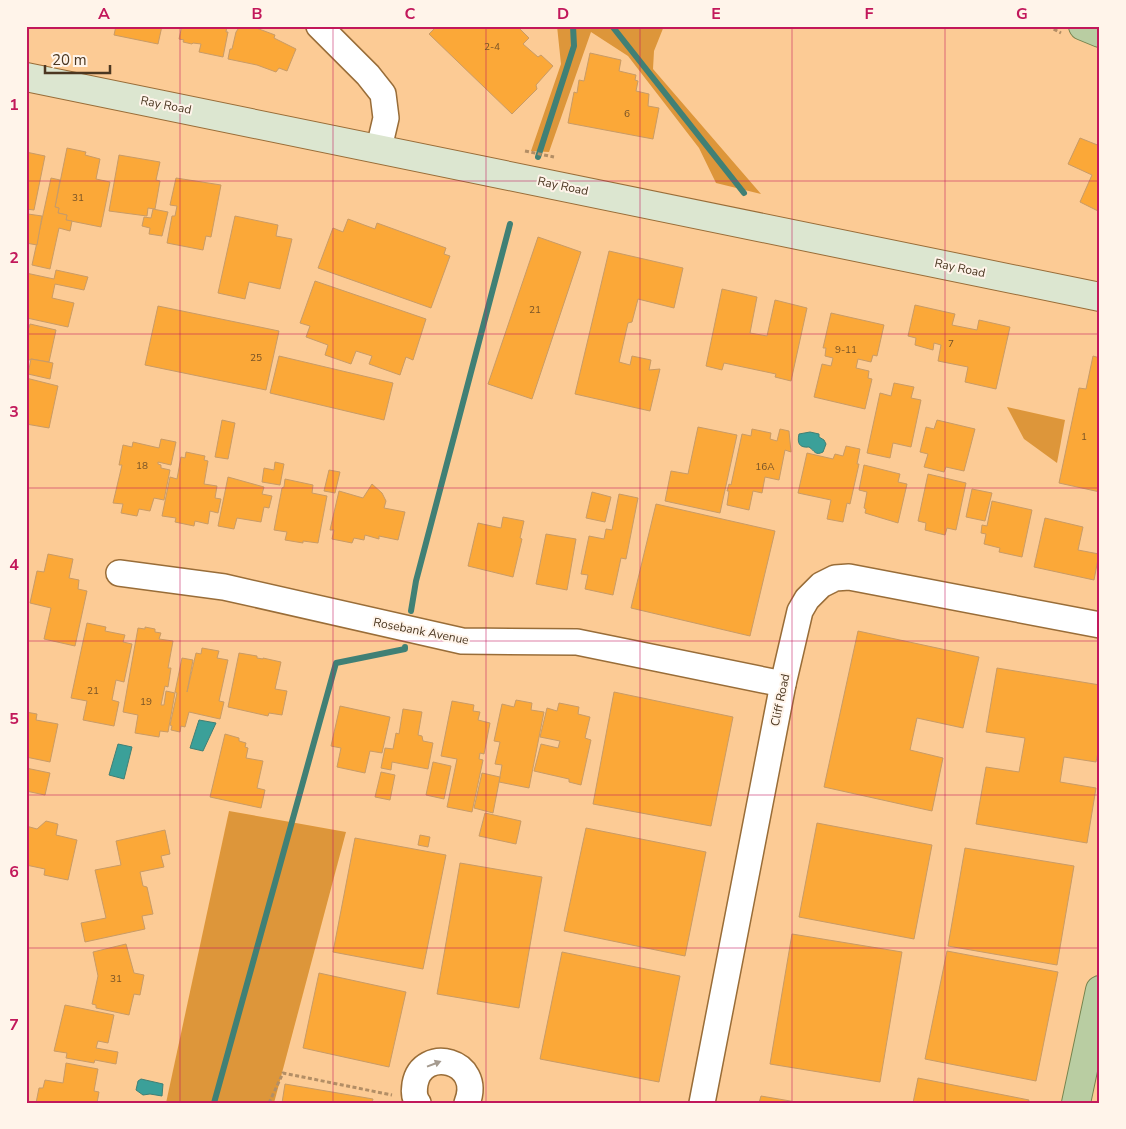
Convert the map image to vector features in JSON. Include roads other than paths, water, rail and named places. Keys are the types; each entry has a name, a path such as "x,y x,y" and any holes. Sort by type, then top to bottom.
{"main road":[{"path":"1083,26 1100,34"},
{"path":"1076,1103 1100,990"}],"street":[{"path":"319,26 368,75 383,94 386,118 378,148"},
{"name":"Ray Road","path":"26,77 1100,297"},
{"name":"Rosebank Avenue","path":"119,573 224,587 462,641 576,642 783,684"},
{"name":"Cliff Road","path":"702,1103 783,684 800,611 807,599 821,585 835,578 849,577 1100,625"},
{"path":"416,1102 415,1087 417,1078 422,1070 429,1065 446,1061 462,1068 467,1076 470,1085 470,1095 467,1103"}],"water":[{"path":"810,432 819,434 819,437 824,440 826,444 823,452 817,453 809,447 801,446 798,440 799,434"},
{"path":"199,720 216,723 203,751 190,748"},
{"path":"118,744 132,747 124,779 109,775"},
{"path":"141,1079 163,1084 162,1096 143,1095 136,1090 138,1081"}],"waterway":[{"path":"538,157 574,46 573,26"},
{"path":"612,26 744,193"},
{"path":"411,611 416,581 510,224"},
{"path":"214,1103 336,663 405,649 405,647"}]}
